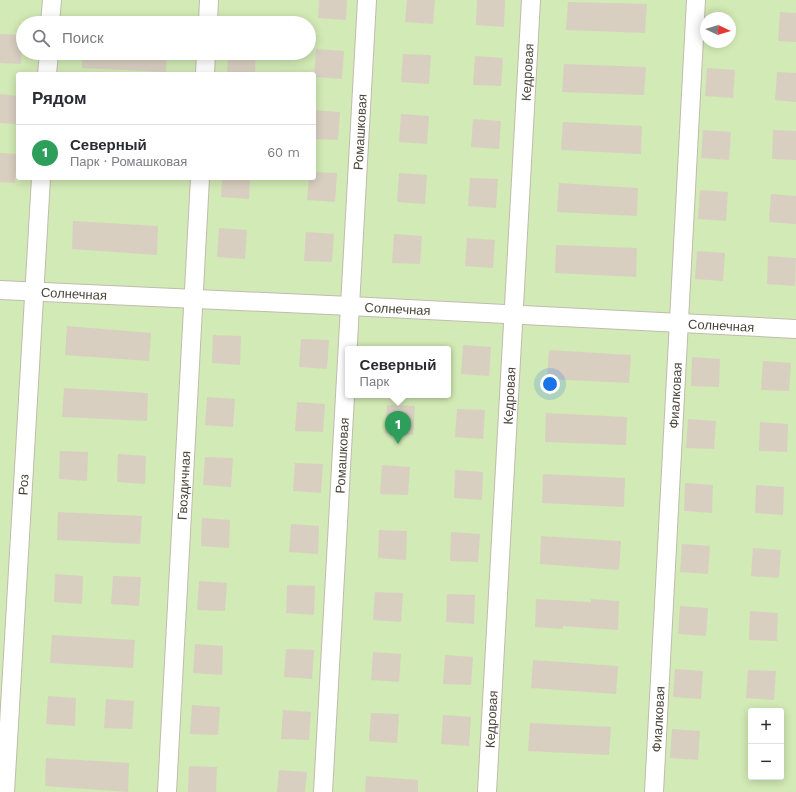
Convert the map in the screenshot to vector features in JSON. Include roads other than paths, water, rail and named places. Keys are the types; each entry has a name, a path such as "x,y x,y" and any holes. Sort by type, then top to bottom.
{"street":[{"path":"51,16 52,0"},
{"path":"208,16 209,0"},
{"name":"Ромашковая","path":"348,346 368,0"},
{"name":"Кедровая","path":"487,792 531,0"},
{"name":"Фиалковая","path":"654,792 696,0"},
{"path":"47,72 48,60"},
{"path":"205,72 206,60"},
{"name":"Роз","path":"5,792 41,180"},
{"name":"Гвоздичная","path":"167,792 200,180"},
{"name":"Солнечная","path":"0,290 796,329"},
{"name":"Ромашковая","path":"323,792 345,396"}],"place":[{"name":"Северный","path":"398,444"}]}
